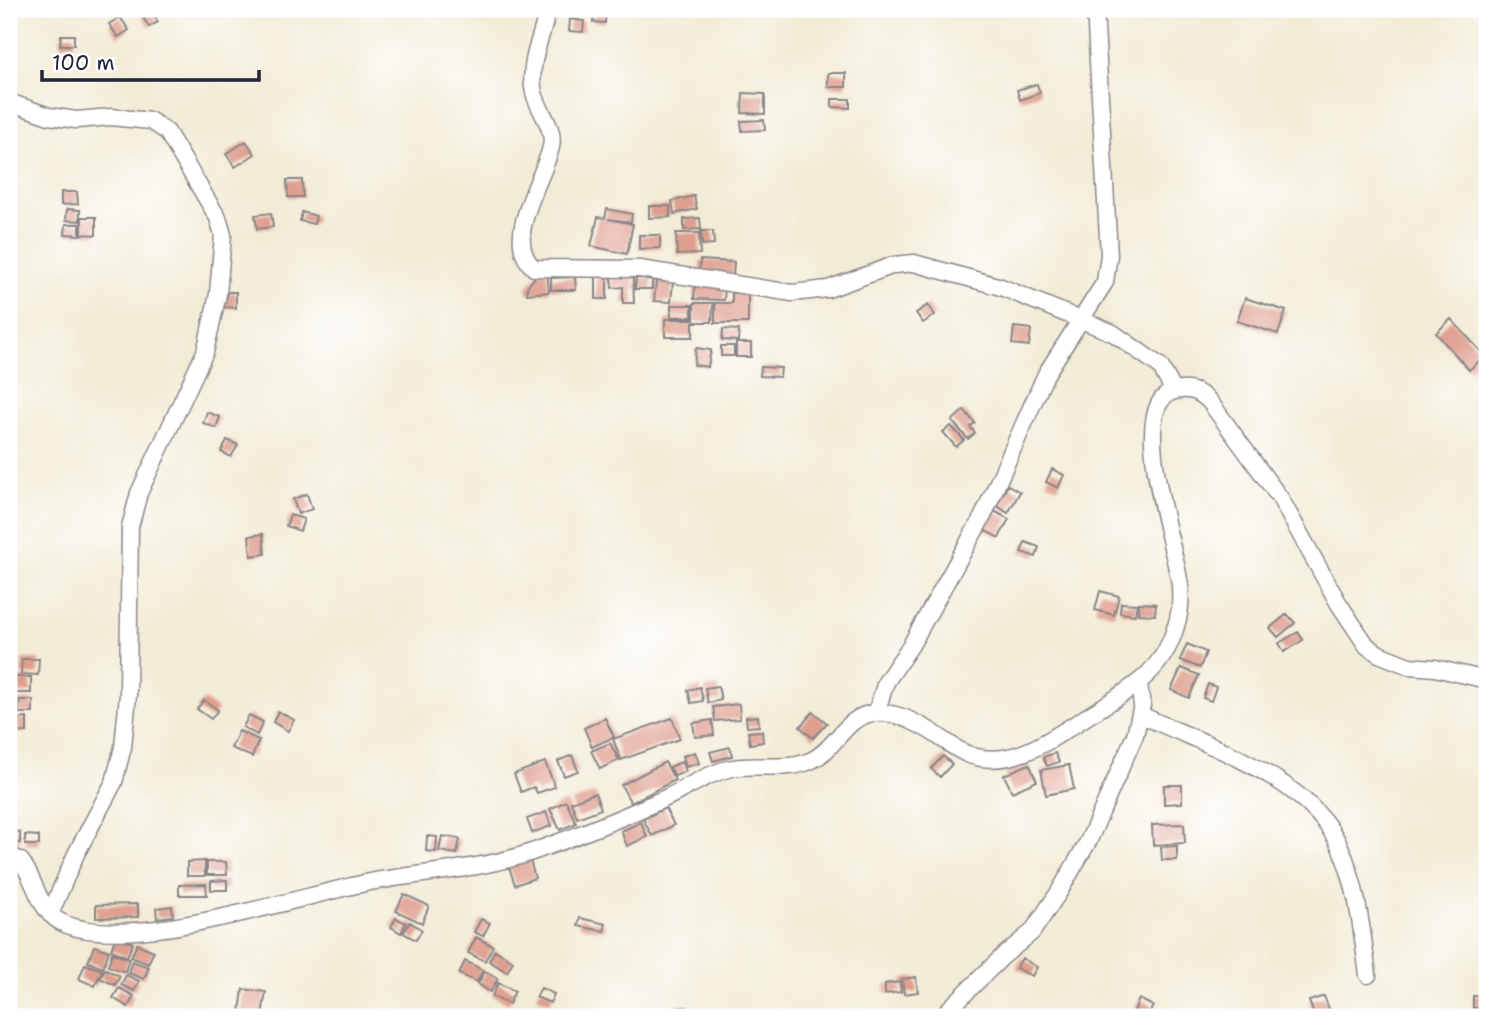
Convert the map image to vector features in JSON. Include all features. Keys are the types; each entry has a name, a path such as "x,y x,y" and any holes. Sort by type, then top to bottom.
{"street":[{"path":"548,9 534,58 533,89 553,136 551,149 526,209 523,246 534,268 640,269 792,293 828,289 894,265 914,263 1001,287 1113,333 1160,366 1174,391"},
{"path":"876,713 886,682 911,645 984,516 1046,374 1105,282 1109,270 1095,9"},
{"path":"9,102 49,116 76,120 111,117 151,121 167,132 179,150 218,218 223,235 218,294 205,352 139,493 130,527 128,695 123,747 114,782 76,854 50,914"},
{"path":"9,855 21,861 39,900 50,914 63,924 111,933 172,927 361,884 506,859 617,820 732,768 812,761 861,717 876,713 908,720 940,736 962,752 982,760 1010,757 1036,748 1139,684 1166,655 1178,622 1181,589 1153,446 1155,411 1164,396 1174,391 1196,391 1210,402 1280,498 1339,604 1367,646 1409,666 1435,668 1487,680"},
{"path":"941,1017 1002,957 1032,932 1059,892 1089,840 1141,715 1139,684"},
{"path":"1141,715 1292,788 1321,818 1341,848 1348,870 1357,904 1368,975"}],"building":[{"path":"151,10 158,22 149,27 142,16"},
{"path":"594,10 606,10 605,23 593,22"},
{"path":"120,17 129,30 118,37 109,24"},
{"path":"570,19 584,21 583,32 569,31"},
{"path":"61,35 74,35 74,45 60,45"},
{"path":"828,73 846,73 846,87 828,87"},
{"path":"1037,84 1040,93 1020,100 1017,90"},
{"path":"743,93 765,94 765,114 742,113"},
{"path":"832,99 850,99 850,108 832,107"},
{"path":"764,120 765,130 742,131 741,121"},
{"path":"246,141 255,154 235,167 226,154"},
{"path":"287,180 302,180 303,197 288,197"},
{"path":"61,192 77,192 78,204 61,205"},
{"path":"694,196 697,209 674,214 672,201"},
{"path":"649,206 670,206 670,217 649,218"},
{"path":"67,209 80,210 80,221 66,220"},
{"path":"607,209 632,214 631,222 608,219 633,224 627,254 591,246 598,217 605,218"},
{"path":"302,212 316,216 314,224 300,221"},
{"path":"271,213 273,227 257,229 255,215"},
{"path":"82,217 96,217 96,235 82,234"},
{"path":"700,218 701,229 684,230 684,219"},
{"path":"66,224 80,224 80,235 65,234"},
{"path":"701,231 713,231 714,244 702,245"},
{"path":"676,233 699,233 700,254 677,255"},
{"path":"639,235 660,235 660,248 639,249"},
{"path":"700,260 734,262 733,276 699,274"},
{"path":"547,271 549,292 527,294 527,287 539,272"},
{"path":"611,274 633,274 634,303 623,303 623,287 612,288"},
{"path":"575,277 576,290 551,290 551,278"},
{"path":"596,277 607,277 607,299 596,299"},
{"path":"636,278 652,278 652,289 635,289"},
{"path":"656,281 673,282 671,302 654,301"},
{"path":"695,284 725,286 724,300 694,299"},
{"path":"227,292 236,292 236,308 220,307 220,297 227,297"},
{"path":"732,293 748,293 748,323 715,323 715,303 732,303"},
{"path":"1245,298 1286,311 1278,334 1237,321"},
{"path":"694,303 713,303 712,322 693,322 693,337 665,337 665,319 694,319"},
{"path":"671,305 692,305 692,317 671,317"},
{"path":"928,305 935,315 923,323 916,313"},
{"path":"1451,319 1485,356 1469,370 1436,333"},
{"path":"1014,327 1031,329 1029,346 1012,344"},
{"path":"723,329 739,330 738,341 722,340"},
{"path":"736,343 751,343 751,357 736,357"},
{"path":"721,346 734,346 734,356 721,356"},
{"path":"696,348 711,350 708,367 694,365"},
{"path":"761,367 781,368 780,377 760,376"},
{"path":"964,410 975,423 970,427 975,433 968,439 952,421"},
{"path":"207,412 220,417 216,428 203,423"},
{"path":"951,426 964,440 956,447 943,432"},
{"path":"227,440 238,445 231,457 221,452"},
{"path":"1052,469 1064,475 1058,488 1046,482"},
{"path":"1008,485 1020,492 1008,513 996,505"},
{"path":"307,494 312,509 298,514 293,499"},
{"path":"992,510 1009,519 999,538 982,529"},
{"path":"290,515 304,519 300,531 286,526"},
{"path":"263,534 265,554 251,556 249,536"},
{"path":"1025,542 1039,547 1036,557 1021,552"},
{"path":"1100,591 1119,596 1114,615 1095,610"},
{"path":"1121,603 1137,604 1135,615 1120,613"},
{"path":"1139,603 1156,604 1155,615 1138,614"},
{"path":"1287,614 1295,623 1278,637 1270,628"},
{"path":"1298,632 1303,640 1284,652 1279,643"},
{"path":"1187,644 1206,652 1200,668 1180,660"},
{"path":"22,659 39,659 38,675 21,674"},
{"path":"1181,668 1199,675 1189,698 1171,690"},
{"path":"9,677 31,677 31,693 9,693"},
{"path":"1208,684 1216,687 1211,701 1203,698"},
{"path":"718,686 721,700 708,703 705,688"},
{"path":"700,687 703,701 691,703 688,690"},
{"path":"19,700 33,700 33,713 19,713"},
{"path":"204,700 218,710 211,719 197,709"},
{"path":"739,704 740,719 715,721 713,707"},
{"path":"278,711 294,720 288,731 273,722"},
{"path":"813,712 827,723 813,738 800,727"},
{"path":"249,715 263,722 257,735 243,727"},
{"path":"758,716 759,726 747,727 746,717"},
{"path":"27,718 27,732 12,733 12,719"},
{"path":"605,718 614,737 592,747 584,728"},
{"path":"672,718 680,739 621,760 613,739"},
{"path":"712,720 714,735 695,737 693,723"},
{"path":"239,731 259,740 252,757 231,748"},
{"path":"762,731 763,742 750,744 748,732"},
{"path":"610,743 619,760 600,769 591,751"},
{"path":"730,747 732,756 713,761 710,752"},
{"path":"695,752 699,763 686,767 683,756"},
{"path":"1055,753 1059,762 1047,766 1043,757"},
{"path":"572,755 578,771 564,776 558,761"},
{"path":"943,756 952,764 940,777 931,769"},
{"path":"545,762 555,787 537,793 534,787 521,792 514,774"},
{"path":"665,762 675,780 631,803 621,785"},
{"path":"681,762 686,771 675,776 670,767"},
{"path":"1029,764 1037,781 1012,792 1004,775"},
{"path":"1069,765 1074,789 1046,795 1041,770"},
{"path":"1164,785 1182,785 1182,803 1164,804"},
{"path":"595,793 601,809 577,818 571,802"},
{"path":"566,801 576,823 560,830 550,809"},
{"path":"665,808 674,825 652,836 643,819"},
{"path":"546,812 551,826 532,833 527,819"},
{"path":"641,822 647,837 627,846 621,831"},
{"path":"1184,824 1185,843 1153,845 1152,825"},
{"path":"9,831 20,832 20,843 9,843"},
{"path":"25,835 39,836 39,845 25,845"},
{"path":"427,836 437,837 436,852 426,851"},
{"path":"442,836 460,839 457,854 439,851"},
{"path":"1177,846 1177,860 1162,860 1161,847"},
{"path":"530,860 535,878 515,885 509,867"},
{"path":"205,861 205,876 187,876 187,862"},
{"path":"207,862 226,862 227,875 207,875"},
{"path":"227,880 227,890 211,890 211,881"},
{"path":"206,884 207,895 179,895 179,885"},
{"path":"404,894 429,906 422,923 396,911"},
{"path":"138,904 138,917 96,918 96,905"},
{"path":"172,906 173,916 157,918 156,908"},
{"path":"396,918 406,923 401,933 391,927"},
{"path":"580,918 606,924 604,931 578,926"},
{"path":"481,919 490,923 483,936 474,932"},
{"path":"410,922 422,930 416,940 403,933"},
{"path":"116,937 133,943 127,957 111,950"},
{"path":"476,937 493,946 485,961 468,953"},
{"path":"137,944 154,951 148,964 131,957"},
{"path":"94,946 109,951 103,968 88,962"},
{"path":"495,950 513,961 507,972 489,961"},
{"path":"112,953 129,959 125,972 108,966"},
{"path":"1022,958 1037,967 1032,976 1016,968"},
{"path":"132,961 149,967 144,979 128,973"},
{"path":"465,961 483,970 477,982 459,974"},
{"path":"85,964 102,970 95,986 79,979"},
{"path":"105,969 120,976 115,985 100,978"},
{"path":"485,971 498,979 490,992 478,984"},
{"path":"126,975 139,981 134,991 121,985"},
{"path":"916,977 918,992 904,994 902,979"},
{"path":"900,982 901,992 885,994 885,984"},
{"path":"498,983 515,991 509,1004 492,996"},
{"path":"119,988 134,996 128,1007 113,998"},
{"path":"541,988 554,994 550,1003 536,997"},
{"path":"243,989 266,992 262,1015 240,1012"},
{"path":"1324,996 1331,1014 1315,1017 1309,1001"},
{"path":"1473,996 1487,996 1487,1008 1473,1008"},
{"path":"1139,999 1153,1006 1147,1017 1134,1011"},
{"path":"687,1007 688,1017 674,1017 674,1008"},
{"path":"1395,1008 1413,1008 1413,1017 1395,1017"}]}
